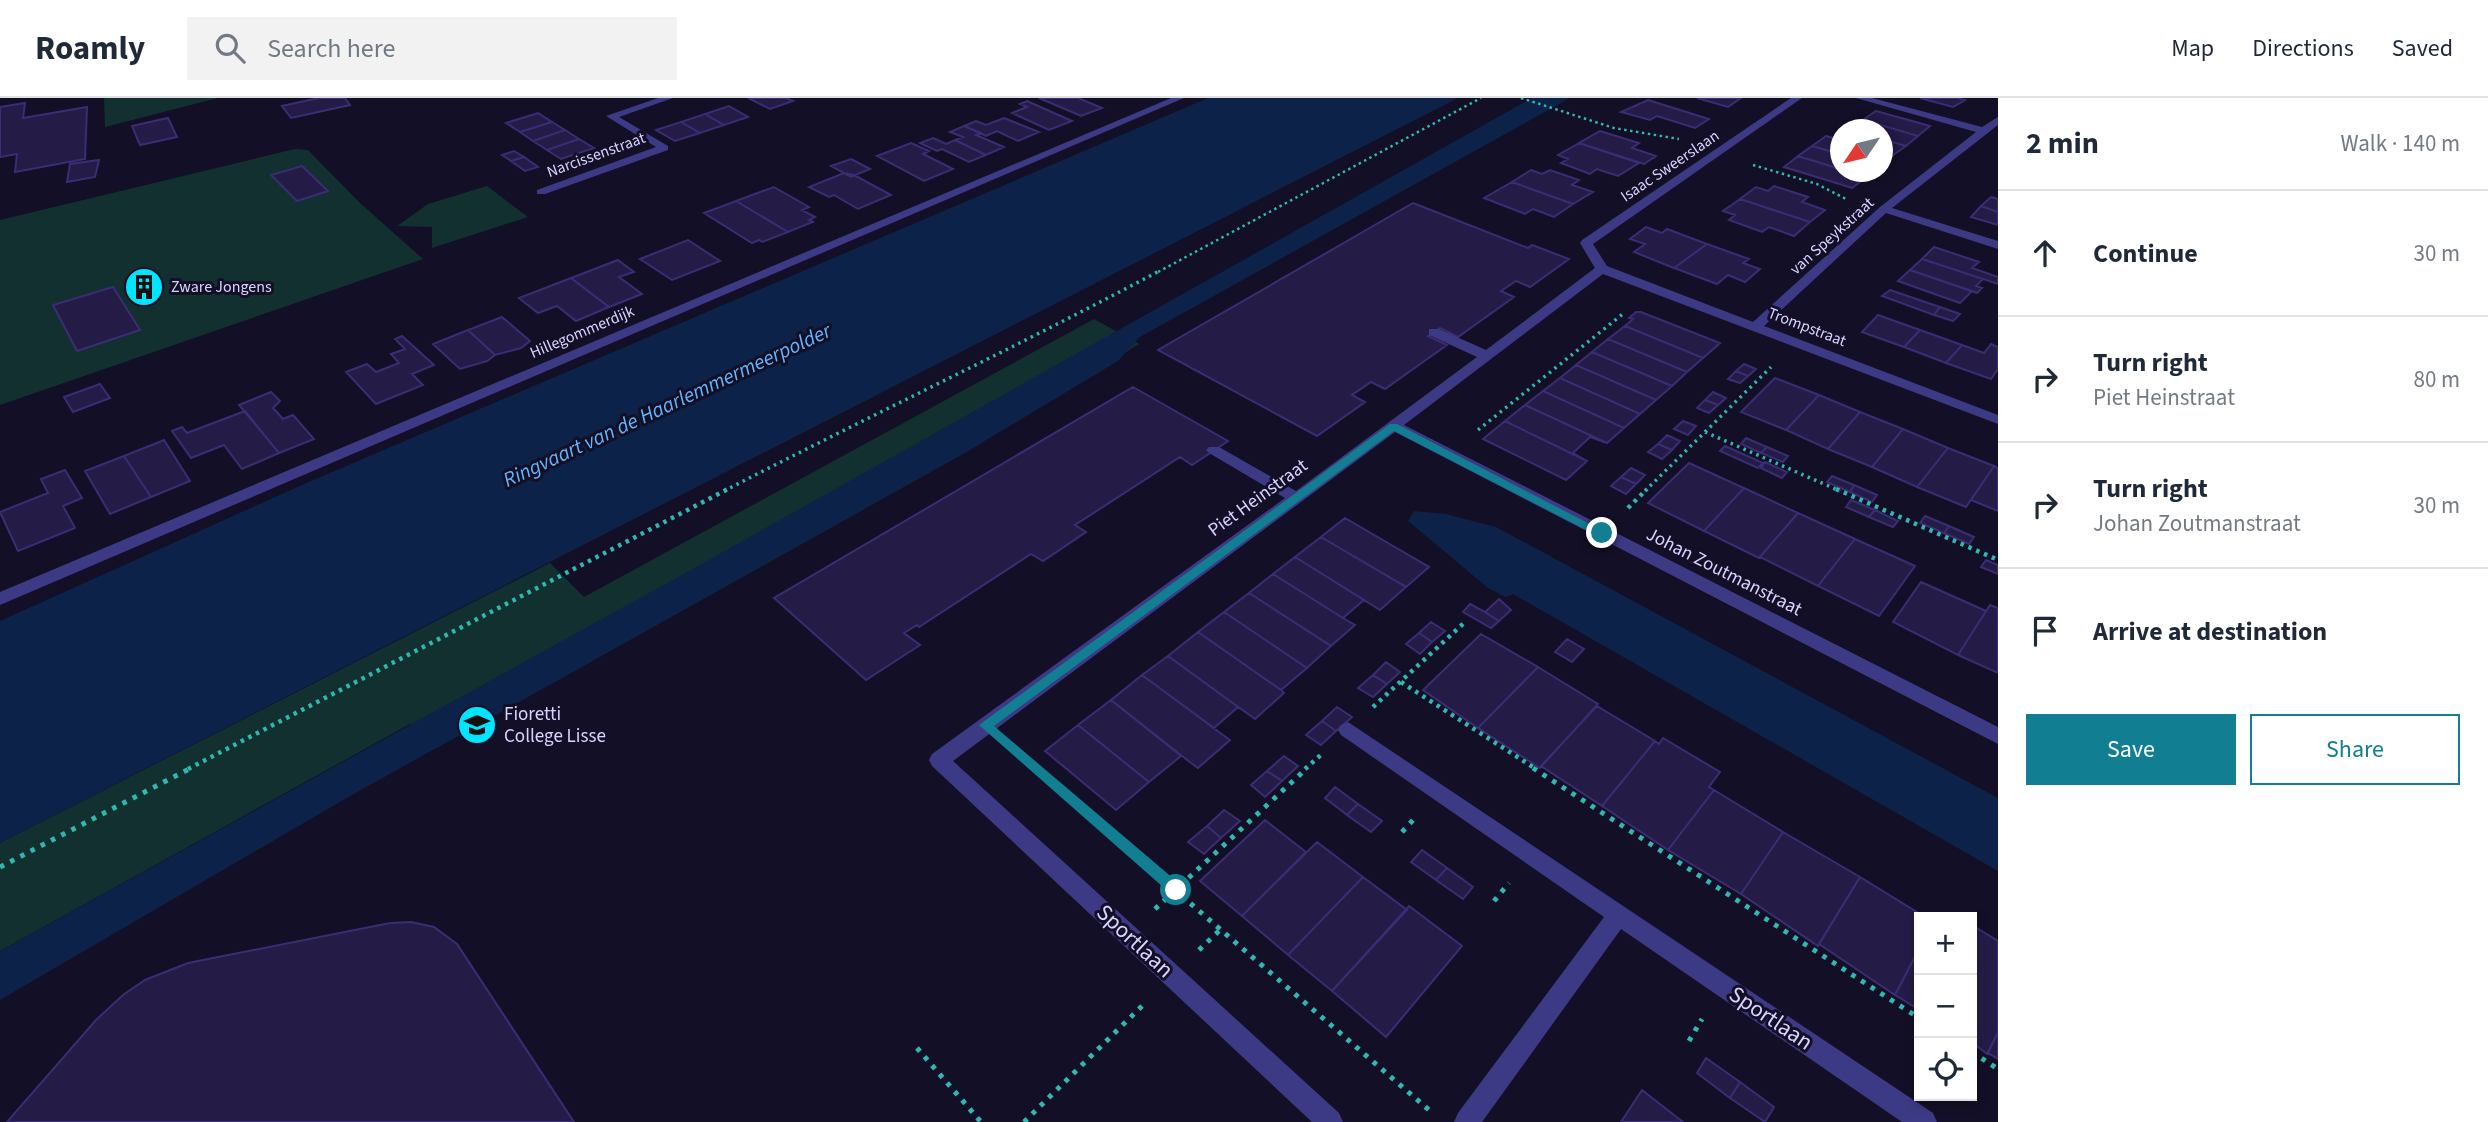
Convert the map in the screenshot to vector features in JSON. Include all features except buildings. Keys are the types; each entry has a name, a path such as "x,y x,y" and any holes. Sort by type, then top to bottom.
{"street":[{"name":"Narcissenstraat","path":"541,192 664,148 611,117 668,98"},
{"name":"Hillegommerdijk","path":"0,599 1179,98"},
{"name":"Isaac Sweerslaan","path":"1602,269 1586,243 1797,98"},
{"path":"1861,98 1984,131"},
{"name":"van Speykstraat","path":"1756,326 1883,210 1998,120"},
{"path":"1883,210 1998,245"},
{"name":"Trompstraat","path":"1602,269 1797,341 1998,420"},
{"name":"Piet Heinstraat","path":"939,760 1394,426 1602,269"},
{"path":"1434,332 1487,356"},
{"name":"Johan Zoutmanstraat","path":"1394,426 1998,736"},
{"path":"1214,450 1295,497"},
{"name":"Sportlaan","path":"1348,730 1924,1122"},
{"name":"Sportlaan","path":"939,760 1330,1122"},
{"path":"1467,1122 1619,914"}],"path":[{"path":"0,867 857,422 1036,337 1481,98"},
{"path":"1521,98 1614,128 1667,135 1817,184 1847,200 1883,210"},
{"path":"1447,454 1655,288"},
{"path":"1602,533 1797,341"},
{"path":"1705,432 1996,559"},
{"path":"1128,934 1465,622"},
{"path":"1401,681 1914,1015"},
{"path":"985,725 1433,1113"},
{"path":"1024,1122 1221,929"},
{"path":"917,1048 981,1122"},
{"path":"1977,1055 1998,1069"}],"green space":[{"path":"104,98 218,98 105,127"},
{"path":"295,149 308,150 360,203 423,259 0,405 0,220"},
{"path":"487,186 528,217 432,248 432,227 397,226 428,204"},
{"path":"1094,319 1139,344 968,451 433,750 410,724 0,951 0,843 550,563 584,597"}],"water":[{"name":"Ringvaart van de Haarlemmermeerpolder","path":"1208,98 1458,98 0,843 0,621 304,484"},
{"path":"1532,98 1570,98 1140,337 1118,361 968,451 345,799 0,1000 0,951 689,571"},
{"path":"1414,511 1446,514 1496,527 1998,798 1998,871 1513,594 1506,597 1488,588 1408,521"}],"place":[{"name":"Zware Jongens","path":"144,287"},
{"name":"Fioretti College Lisse","path":"477,725"}],"route":[{"path":"1176,890 985,725 1394,426 1602,533"}]}
